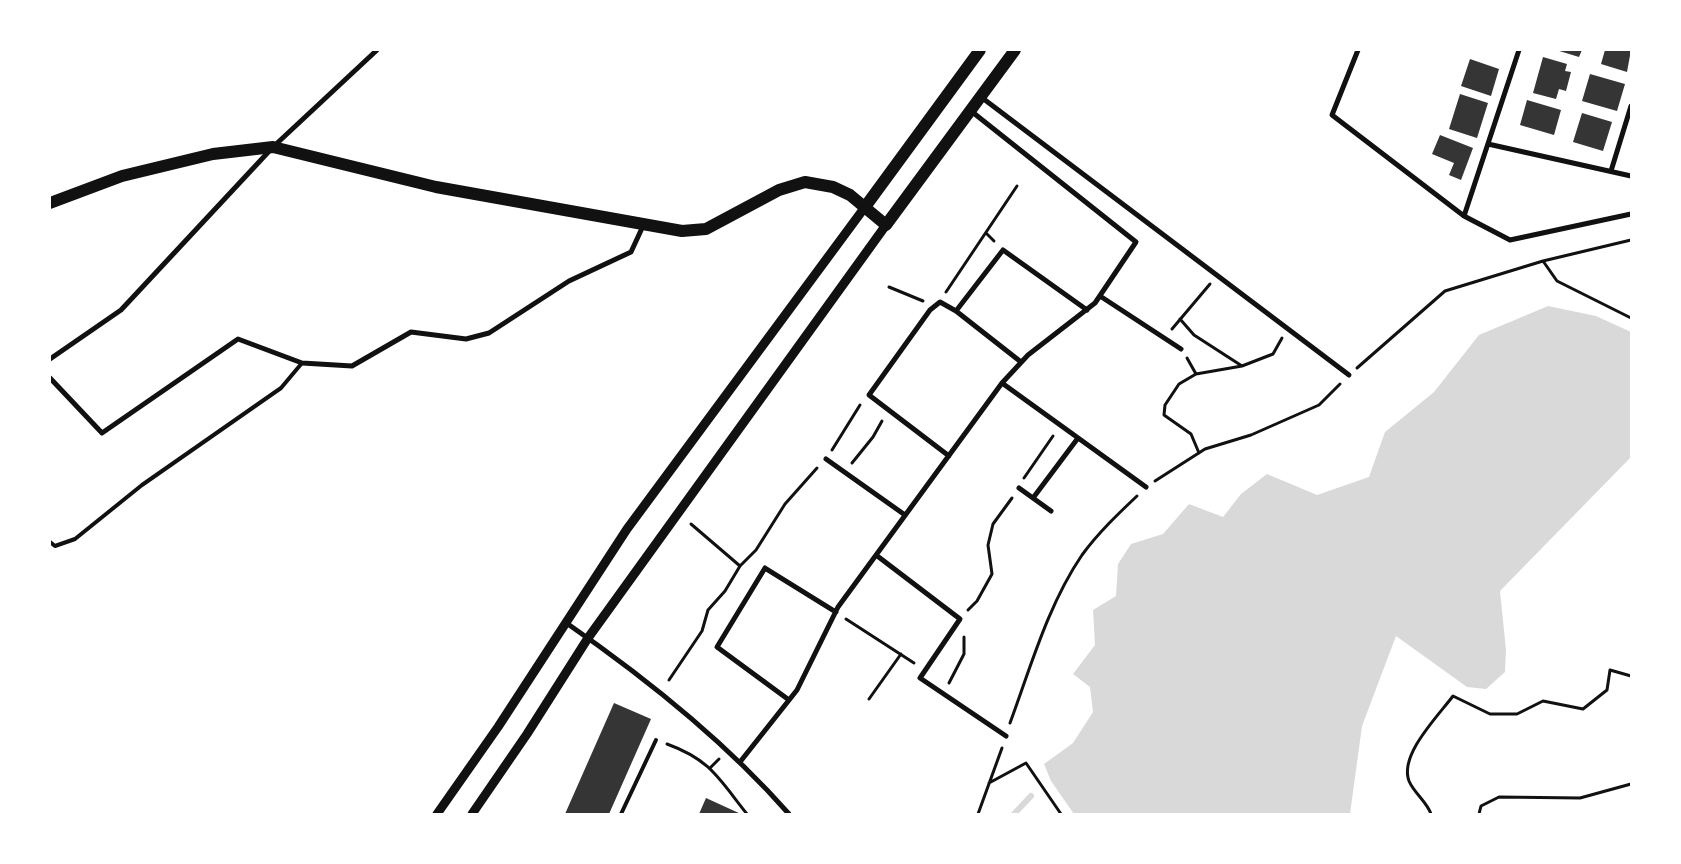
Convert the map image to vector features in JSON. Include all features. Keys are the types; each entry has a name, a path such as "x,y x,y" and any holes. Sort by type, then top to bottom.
{"main road":[{"path":"865,207 980,50"},
{"path":"50,203 122,176 213,154 273,147 436,187 682,232 706,229 779,190 805,182 833,187 850,195 886,225 1015,50"}],"street":[{"path":"50,359 121,310 273,147 377,50"},
{"path":"1358,50 1332,115 1464,216 1510,240 1631,214"},
{"path":"1464,216 1519,50"},
{"path":"981,97 1349,375"},
{"path":"1611,171 1631,106"},
{"path":"740,762 797,690 836,612 1002,383 1021,362 1087,310 1100,296 1136,242 971,110"},
{"path":"1488,144 1631,176"},
{"path":"437,814 498,727 627,529 865,207"},
{"path":"472,814 527,734 588,638 886,225"},
{"path":"50,378 102,433 238,339 302,363 352,366 410,332 466,339 489,333 570,281 631,252 643,226"},
{"path":"956,311 1003,250 1087,310"},
{"path":"1100,296 1181,349"},
{"path":"949,456 869,395 935,306 940,302 956,311 1021,362"},
{"path":"1002,383 1146,487"},
{"path":"1033,498 1078,438"},
{"path":"826,458 905,515"},
{"path":"1019,488 1051,511"},
{"path":"876,555 960,619 920,678 1006,736"},
{"path":"789,700 717,647 765,568 836,612"},
{"path":"565,622 647,682 725,746 789,814"}],"lane":[{"path":"50,542 55,546 74,540 142,485 281,388 302,363"},
{"path":"621,814 656,740"}],"path":[{"path":"940,302 1016,186"},
{"path":"978,814 1048,618 1082,555 1113,519 1146,487 1205,449 1251,434 1319,405 1349,375 1445,291 1543,261 1631,240"},
{"path":"1543,261 1557,282 1631,318"},
{"path":"1164,338 1217,276"},
{"path":"889,287 935,306"},
{"path":"1180,320 1194,335 1242,366"},
{"path":"1199,453 1191,434 1164,415 1164,405 1179,384 1196,374 1242,366 1273,354 1288,329"},
{"path":"669,680 702,631 708,610 725,591 740,566 756,550 785,504 826,458 846,431 855,410 869,395"},
{"path":"845,472 873,438 888,409"},
{"path":"944,695 964,654 964,636 960,619 977,601 992,574 988,545 993,524 1019,488 1026,472 1061,425"},
{"path":"691,524 740,566"},
{"path":"836,612 925,670"},
{"path":"869,699 901,654"},
{"path":"1431,814 1409,780 1408,760 1418,741 1453,696 1490,714 1517,714 1543,701 1583,709 1608,690 1610,670 1631,676"},
{"path":"656,740 686,751 711,767 747,814"},
{"path":"989,783 1026,763 1061,814"},
{"path":"1479,814 1481,806 1499,797 1580,798 1631,784"}],"shaded area":[{"path":"1548,306 1596,316 1631,332 1631,457 1500,591 1506,650 1505,672 1486,689 1467,687 1396,636 1362,726 1350,814 1074,814 1051,781 1044,764 1073,743 1093,712 1090,687 1073,674 1095,645 1093,610 1116,596 1118,564 1131,544 1163,534 1189,504 1223,517 1241,494 1267,474 1317,495 1369,477 1385,432 1434,392 1479,335"}],"building":[{"path":"1556,50 1582,50 1579,57"},
{"path":"1605,50 1631,50 1627,72 1601,64"},
{"path":"1543,57 1567,64 1565,71 1571,72 1566,91 1559,89 1556,99 1533,93"},
{"path":"1470,59 1499,69 1491,96 1461,86"},
{"path":"1590,74 1625,84 1617,111 1582,101"},
{"path":"1460,94 1488,103 1477,138 1449,129"},
{"path":"1527,100 1561,110 1554,135 1520,125"},
{"path":"1582,113 1612,122 1603,151 1573,142"},
{"path":"1440,135 1473,148 1461,180 1449,175 1454,163 1432,154"},
{"path":"614,703 651,719 609,814 565,814"},
{"path":"706,798 741,814 699,814"}],"waterway":[{"path":"1014,814 1031,796"}]}
